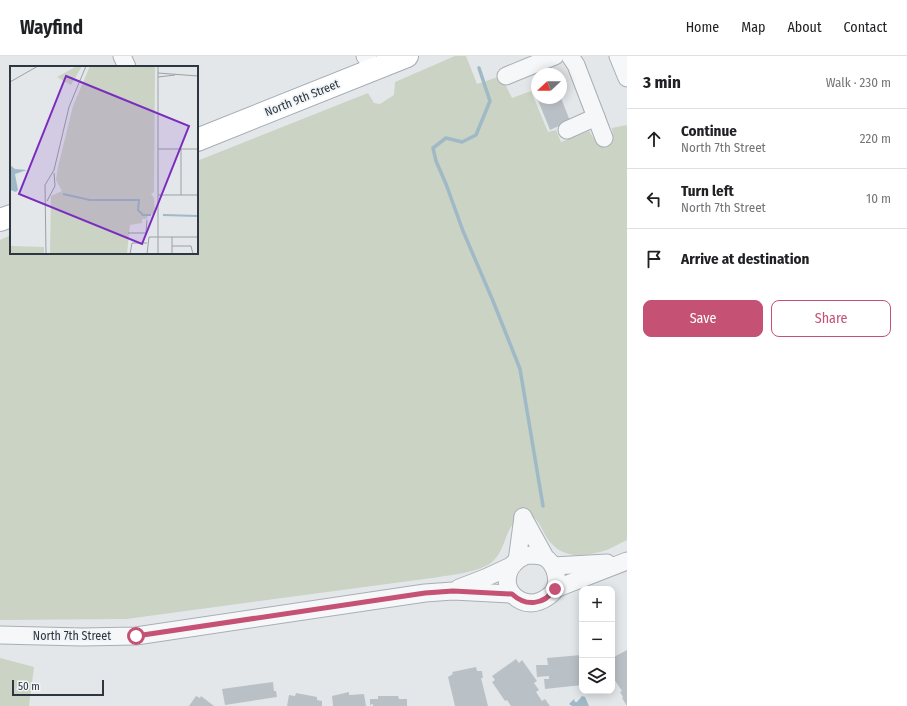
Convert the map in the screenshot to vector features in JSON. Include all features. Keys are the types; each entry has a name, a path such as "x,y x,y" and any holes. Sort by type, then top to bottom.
{"main road":[{"name":"North 9th Street","path":"198,140 371,60 407,56"},
{"path":"0,220 10,216"}],"street":[{"path":"122,56 127,66"},
{"path":"506,76 555,56"},
{"path":"570,56 576,65 604,138"},
{"path":"618,56 627,77"},
{"path":"567,130 596,117"},
{"path":"512,594 508,588 507,578 509,570 515,563 523,517 549,561 556,577 555,589"},
{"name":"North 7th Street","path":"453,591 485,578 515,563 523,557 535,555 549,561 625,562"},
{"name":"North 7th Street","path":"0,635 82,637 136,636 425,593 453,591 512,594 525,602 537,603 548,596 555,589 625,562"}],"green space":[{"path":"455,56 466,56 477,84 501,76 512,98 531,91 531,104 536,104 548,132 556,130 561,142 589,131 596,142 613,136 612,128 627,125 627,540 607,550 592,554 569,554 562,552 550,542 536,519 533,517 526,517 515,522 511,527 497,557 492,562 479,569 464,573 126,619 0,620 0,240 10,235 10,254 198,254 198,161 368,93 374,103 380,104 394,95 395,82"},
{"path":"0,658 34,667 29,706 0,706"}],"water":[{"path":"582,696 585,697 589,706 572,706 569,704 574,699 575,702 577,702"}],"building":[{"path":"539,104 563,104 570,121 550,130"},
{"path":"627,650 627,706 620,692 622,691 615,680 615,656"},
{"path":"579,655 579,685 545,689 544,679 549,679 549,676 537,677 536,665 548,665 547,658"},
{"path":"516,659 519,663 522,660 537,681 534,683 539,690 536,692 542,701 545,699 550,706 511,706 507,700 505,701 492,682 495,680 492,676"},
{"path":"476,667 477,671 482,671 483,678 481,678 488,706 455,706 448,677 453,674 452,672"},
{"path":"273,682 274,691 276,691 277,697 225,705 222,689"},
{"path":"349,692 349,695 364,694 366,706 333,706 332,696"},
{"path":"296,693 317,697 317,700 322,701 322,706 287,706 289,695 295,696"},
{"path":"196,696 200,698 201,696 214,706 189,706"},
{"path":"378,696 398,696 399,699 407,699 407,706 370,705 370,699 378,699"}],"waterway":[{"path":"479,68 490,101 476,135 462,142 446,138 433,148 436,161 463,231 520,369 543,506"}],"route":[{"path":"136,636 425,593 453,591 512,594 525,602 537,603 552,594 555,589"}]}
